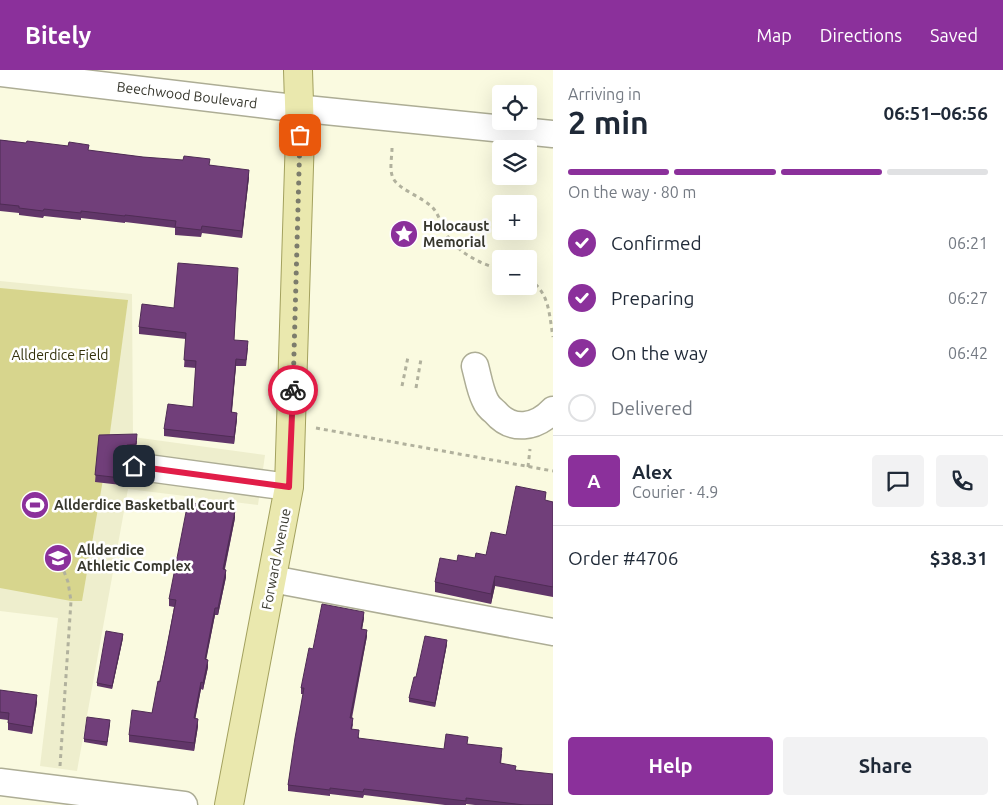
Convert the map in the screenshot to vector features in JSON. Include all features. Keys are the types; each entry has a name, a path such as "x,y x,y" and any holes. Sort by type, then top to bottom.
{"main road":[{"name":"Forward Avenue","path":"229,805 289,487 301,107 298,70"}],"street":[{"name":"Beechwood Boulevard","path":"0,73 267,104 553,134"},
{"path":"475,366 485,402 501,420 518,426 532,424 553,410"},
{"path":"134,466 289,487"},
{"path":"272,579 553,632"},
{"path":"0,782 57,797 184,805"}],"path":[{"path":"392,148 391,170 394,180 433,208 445,232 456,245 479,262 492,266"},
{"path":"537,285 544,293 548,303 553,337"},
{"path":"402,386 408,357"},
{"path":"416,388 421,359"},
{"path":"316,428 553,471"},
{"path":"528,467 530,444"},
{"path":"57,797 71,601 68,582 60,561"}],"shaded area":[{"name":"Allderdice Athletic Complex","path":"0,281 132,294 133,437 265,455 258,505 128,489 77,771 40,766 58,618 0,611"}],"green space":[{"name":"Allderdice Field","path":"0,288 128,300 106,462 82,601 71,601 0,588"}],"building":[{"path":"0,140 68,146 69,142 89,145 88,150 183,160 184,156 210,159 209,165 249,170 242,231 202,226 201,230 175,227 176,221 81,211 81,213 44,209 43,211 0,204"},
{"path":"178,263 238,268 234,340 248,341 246,360 236,359 231,412 237,413 234,437 164,429 168,404 193,407 196,361 184,360 186,333 139,327 142,304 174,308"},
{"path":"137,434 136,444 127,445 118,456 119,465 124,471 131,474 130,479 95,475 99,435"},
{"path":"516,486 546,492 545,500 553,502 553,587 495,576 491,594 435,582 440,558 457,561 458,555 475,558 476,553 486,555 491,532 506,535"},
{"path":"188,502 235,511 223,569 226,570 218,608 215,608 205,659 208,660 203,683 201,682 194,718 198,719 194,743 129,735 132,710 152,713 158,681 160,682 176,600 169,599"},
{"path":"322,604 364,612 361,629 367,630 350,718 353,718 351,729 359,730 358,738 444,749 446,734 468,737 467,744 502,748 500,763 516,766 515,770 553,774 553,805 524,805 466,798 466,801 364,789 363,792 288,785 304,688 301,688 309,648 313,649"},
{"path":"106,631 123,634 112,686 97,683"},
{"path":"425,636 447,640 435,703 409,698 414,677 416,677"},
{"path":"0,690 37,695 32,727 8,723 9,713 0,712"},
{"path":"87,717 110,720 107,742 84,739"}],"way so far":[{"path":"293,390 300,135"}],"place":[{"name":"Holocaust Memorial","path":"404,234"},
{"name":"Allderdice Basketball Court","path":"35,505"},
{"name":"Allderdice Athletic Complex","path":"58,558"}],"route":[{"path":"134,466 289,487 293,390"}]}
